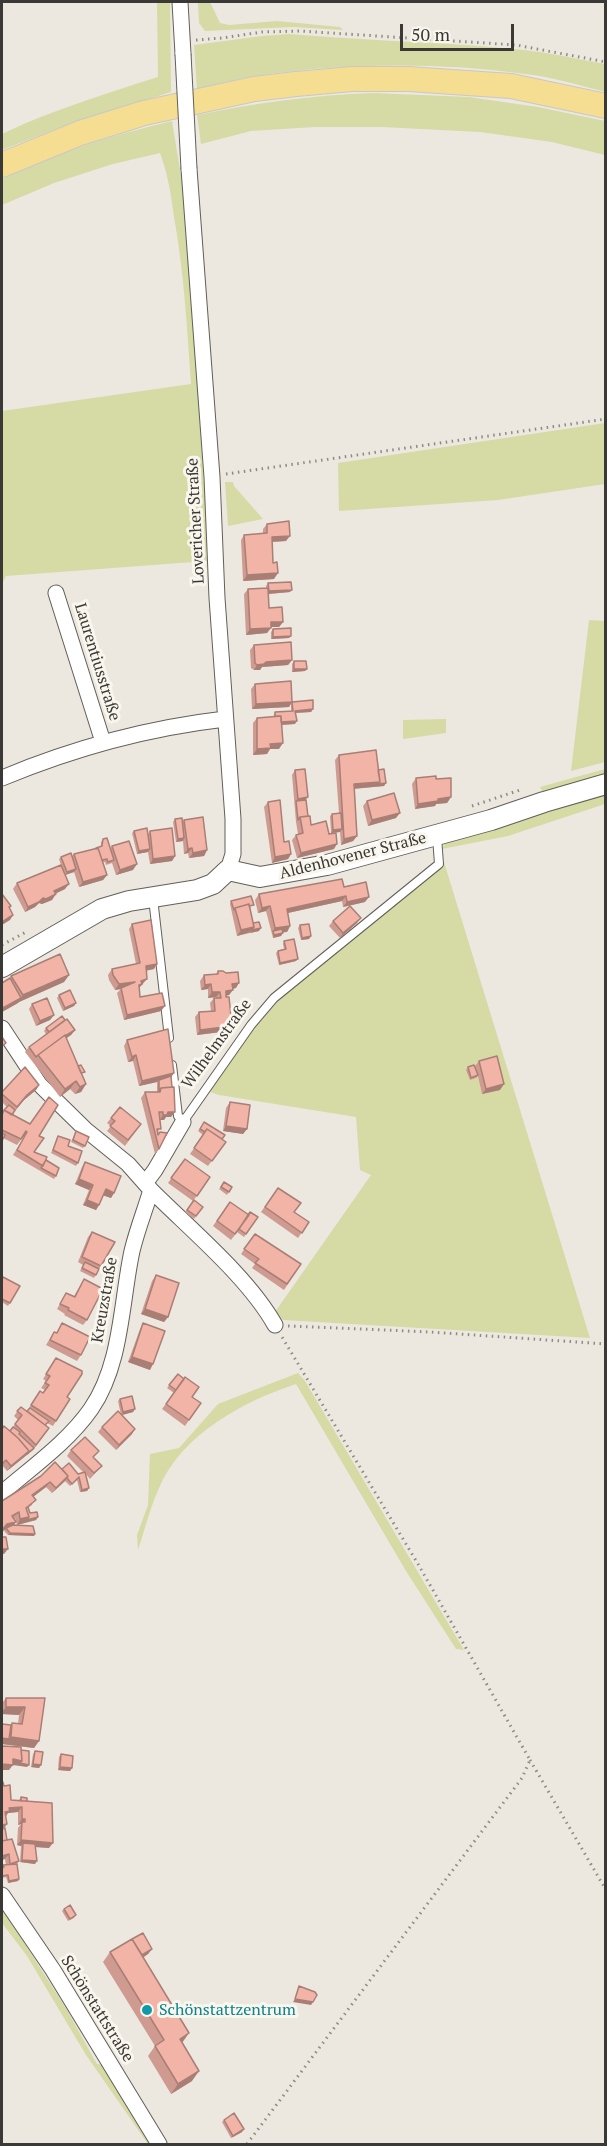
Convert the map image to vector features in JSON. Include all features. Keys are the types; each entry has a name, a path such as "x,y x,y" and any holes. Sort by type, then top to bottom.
{"main road":[{"path":"2,165 80,133 144,113 254,89 296,84 351,79 409,79 511,86 606,106"}],"street":[{"name":"Lovericher Straße","path":"180,2 189,169 212,477 217,598 233,819 233,854 228,870"},
{"name":"Laurentiusstraße","path":"56,593 103,742"},
{"name":"Laurentiusstraße","path":"2,778 103,742 156,729 225,719"},
{"name":"Aldenhovener Straße","path":"228,870 260,877 327,865 437,836 606,784"},
{"path":"2,967 102,909 153,896 197,890 213,884 228,870"},
{"path":"2,1028 39,1084 86,1130 128,1164 242,1281 264,1306 275,1325"},
{"name":"Kreuzstraße","path":"2,1493 50,1453 90,1410 100,1394 119,1335 132,1250 148,1186 154,1170 183,1122"},
{"name":"Schönstattstraße","path":"2,1895 53,1970 159,2145"}],"lane":[{"name":"Wilhelmstraße","path":"171,1058 178,1116 183,1122 239,1041 274,998 439,864 437,836"},
{"path":"153,896 170,1046"}],"path":[{"path":"183,47 262,32 300,31 516,45 606,62"},
{"path":"212,477 606,419"},
{"path":"275,1325 430,1332 606,1344"},
{"path":"275,1325 400,1534 606,1890"},
{"path":"247,2145 522,1779 530,1760"}],"green space":[{"path":"157,2 170,2 171,92 61,127 2,150 2,134 21,125 158,77"},
{"path":"198,2 210,2 220,23 229,25 277,21 340,27 343,30 293,27 205,31 199,23"},
{"path":"289,34 495,47 564,56 605,64 605,92 525,74 424,66 356,66 289,72 248,77 197,90 194,45"},
{"path":"373,93 469,97 538,107 605,121 605,155 552,142 480,132 381,127 315,127 251,131 201,144 197,115 285,100"},
{"path":"172,121 184,194 206,513 207,561 6,576 2,584 2,411 191,384 180,258 169,185 160,153 113,164 54,183 2,205 2,179 85,145"},
{"path":"605,423 605,484 498,500 339,511 338,463"},
{"path":"225,482 233,482 263,519 228,526"},
{"path":"589,620 605,621 605,762 571,771"},
{"path":"446,719 446,733 403,739 403,720"},
{"path":"605,769 605,776 544,795 540,787"},
{"path":"605,795 605,804 508,836 442,849 447,839"},
{"path":"444,862 590,1338 283,1320 275,1312 371,1175 360,1170 356,1117 210,1092 220,1074 252,1031 287,991"},
{"path":"298,1373 305,1381 464,1650 456,1649 406,1571 296,1384 236,1410 217,1422 183,1451 169,1469 159,1488 138,1550 137,1535 148,1505 150,1454 179,1448 218,1404"},
{"path":"2,1908 67,2010 97,2064 103,2065 153,2144 148,2144 86,2055 27,1956 2,1923"}],"building":[{"path":"289,521 290,536 272,537 273,563 277,562 278,573 247,575 244,535 267,533 267,524"},
{"path":"291,582 292,590 269,591 268,583"},
{"path":"268,588 269,608 282,607 283,622 271,622 271,628 250,629 248,589"},
{"path":"291,628 291,636 273,637 273,629"},
{"path":"291,642 292,660 257,665 255,663 254,645"},
{"path":"294,661 306,661 307,669 294,669"},
{"path":"291,681 292,702 256,704 255,684"},
{"path":"313,700 313,709 295,711 297,721 281,722 281,716 275,716 275,712 293,711 292,702"},
{"path":"281,716 283,743 270,744 271,748 257,749 257,718"},
{"path":"376,750 380,782 354,784 357,836 344,839 339,755"},
{"path":"305,769 308,797 298,799 295,770"},
{"path":"384,769 386,783 378,784 380,782 378,770"},
{"path":"436,776 436,779 451,778 451,797 418,804 416,778"},
{"path":"394,793 400,813 372,820 367,801"},
{"path":"280,800 284,842 289,841 291,854 275,857 268,802"},
{"path":"306,800 308,816 300,817 298,820 296,801"},
{"path":"341,813 342,829 333,830 332,814"},
{"path":"310,816 311,825 326,821 329,834 336,833 337,844 301,853 296,835 303,833 300,817"},
{"path":"203,817 207,850 193,853 192,848 188,849 184,820"},
{"path":"182,818 184,838 178,839 175,819"},
{"path":"147,828 150,849 139,851 134,831"},
{"path":"172,828 175,856 153,859 150,831"},
{"path":"107,838 114,860 108,862 107,859 102,860 98,848 96,849 96,848 102,846 103,839"},
{"path":"129,841 137,864 120,870 112,846"},
{"path":"98,848 107,875 83,882 74,854"},
{"path":"71,853 76,869 67,872 61,857"},
{"path":"61,865 69,884 54,891 56,894 46,899 43,898 28,907 17,883"},
{"path":"342,879 344,887 366,882 369,897 347,902 346,896 287,909 290,926 275,928 270,906 262,908 259,894"},
{"path":"2,894 11,906 9,907 13,915 2,922"},
{"path":"251,896 254,905 249,906 249,904 234,910 231,901"},
{"path":"249,904 254,927 241,930 235,908"},
{"path":"350,906 361,918 343,933 333,921"},
{"path":"151,920 157,964 146,966 147,979 141,981 142,984 139,985 140,997 162,993 165,1006 127,1015 121,988 135,982 119,984 112,969 140,963 132,924"},
{"path":"259,922 261,928 252,930 253,923"},
{"path":"309,924 311,936 302,938 300,925"},
{"path":"282,929 283,933 274,935 273,931"},
{"path":"294,939 298,959 280,963 278,951 286,949 284,941"},
{"path":"60,954 69,975 23,995 11,976"},
{"path":"218,971 238,972 239,983 232,984 233,990 226,991 226,997 229,997 232,1026 200,1030 199,1012 215,1011 214,998 221,998 220,992 212,992 211,984 205,985 204,975 218,974"},
{"path":"10,978 21,998 3,1008 2,983"},
{"path":"70,990 76,1003 65,1008 59,995"},
{"path":"47,998 54,1015 40,1021 32,1004"},
{"path":"62,1016 65,1020 49,1032 46,1028"},
{"path":"67,1019 75,1030 36,1057 29,1047"},
{"path":"168,1029 174,1073 142,1081 136,1055 132,1057 127,1040"},
{"path":"65,1035 86,1084 80,1087 76,1081 65,1089 38,1055"},
{"path":"497,1056 504,1084 486,1089 479,1061"},
{"path":"81,1065 85,1072 81,1073 78,1066"},
{"path":"474,1065 478,1075 471,1078 468,1067"},
{"path":"25,1067 39,1085 17,1107 2,1092"},
{"path":"171,1076 172,1087 161,1088 159,1091 159,1080"},
{"path":"174,1087 175,1112 163,1115 163,1112 159,1112 161,1129 157,1129 158,1135 160,1132 167,1133 159,1149 145,1092 160,1092 161,1088"},
{"path":"49,1097 58,1105 39,1136 44,1138 34,1152 47,1157 43,1166 17,1150 27,1132 21,1139 2,1130 2,1115 4,1110 30,1124"},
{"path":"230,1102 250,1105 247,1129 226,1126"},
{"path":"9,1105 15,1110 12,1115 4,1110"},
{"path":"120,1107 141,1124 128,1140 110,1126 115,1121 111,1118"},
{"path":"204,1122 225,1135 222,1139 207,1129 205,1132 200,1129"},
{"path":"207,1129 226,1142 212,1161 194,1148"},
{"path":"76,1131 89,1137 85,1146 73,1140"},
{"path":"58,1136 70,1140 68,1146 82,1151 78,1163 53,1150"},
{"path":"185,1159 210,1177 197,1196 171,1178"},
{"path":"46,1160 59,1168 56,1176 41,1168"},
{"path":"85,1162 121,1176 114,1193 106,1189 99,1205 87,1200 93,1185 79,1179"},
{"path":"224,1182 232,1187 229,1192 221,1187"},
{"path":"278,1188 301,1203 294,1212 309,1222 302,1233 265,1207"},
{"path":"194,1200 203,1207 196,1216 187,1210"},
{"path":"230,1202 249,1215 235,1234 217,1221"},
{"path":"250,1212 258,1217 246,1234 239,1229"},
{"path":"92,1232 115,1242 101,1266 82,1257"},
{"path":"255,1234 301,1264 287,1284 255,1263 259,1259 244,1249"},
{"path":"85,1262 99,1269 96,1275 82,1268"},
{"path":"156,1275 179,1283 168,1317 145,1309"},
{"path":"3,1277 20,1286 10,1303 2,1299"},
{"path":"84,1279 103,1289 87,1320 60,1304 66,1293 75,1297"},
{"path":"62,1323 90,1337 81,1355 50,1340"},
{"path":"143,1323 165,1331 153,1364 132,1357"},
{"path":"56,1358 82,1371 82,1374 67,1397 70,1399 56,1421 31,1405 40,1391 43,1393 49,1385 45,1383 50,1376 46,1374"},
{"path":"178,1374 184,1379 176,1390 169,1385"},
{"path":"185,1377 199,1387 192,1397 201,1403 189,1420 166,1404"},
{"path":"132,1396 135,1409 123,1412 120,1399"},
{"path":"21,1407 49,1428 36,1445 15,1424 22,1415 17,1411"},
{"path":"30,1408 49,1421 45,1425 27,1411"},
{"path":"118,1411 135,1429 119,1445 102,1427"},
{"path":"4,1426 29,1451 11,1466 6,1460 2,1464 2,1429"},
{"path":"13,1427 34,1448 27,1454 29,1451 10,1431"},
{"path":"85,1437 99,1451 93,1457 102,1466 94,1473 71,1450"},
{"path":"55,1462 68,1476 56,1488 50,1482 32,1495 36,1500 26,1508 29,1517 20,1519 19,1512 12,1516 16,1522 7,1524 2,1530 2,1501 41,1476"},
{"path":"69,1463 78,1474 85,1472 89,1488 82,1490 79,1477 72,1484 67,1478 68,1476 62,1469"},
{"path":"28,1507 30,1513 37,1512 38,1517 27,1520 29,1517 26,1508"},
{"path":"13,1525 33,1526 35,1534 10,1533 6,1528"},
{"path":"2,1537 6,1537 8,1549 2,1549"},
{"path":"6,1698 45,1698 39,1741 11,1737 12,1723 22,1724 25,1707 6,1707"},
{"path":"2,1724 11,1725 9,1739 2,1738"},
{"path":"2,1746 21,1747 22,1761 13,1759 13,1765 2,1764"},
{"path":"21,1750 29,1751 29,1765 20,1763 22,1761"},
{"path":"35,1751 43,1752 41,1765 33,1764"},
{"path":"61,1754 73,1756 72,1768 60,1767"},
{"path":"3,1782 4,1786 10,1785 11,1800 52,1803 53,1843 21,1840 22,1822 25,1822 25,1819 22,1819 22,1807 9,1808 10,1811 5,1812 7,1824 2,1825"},
{"path":"5,1828 7,1840 2,1841 2,1829"},
{"path":"12,1839 19,1861 10,1864 9,1854 2,1856 2,1841"},
{"path":"23,1843 35,1844 37,1861 22,1860"},
{"path":"17,1864 19,1879 9,1881 8,1875 2,1876 3,1865"},
{"path":"70,1905 76,1915 70,1919 64,1909"},
{"path":"143,1933 152,1949 142,1955 132,1939"},
{"path":"132,1939 189,2033 180,2039 199,2071 178,2084 155,2046 164,2040 110,1952"},
{"path":"299,1986 315,1992 317,1995 313,2002 295,1999"},
{"path":"234,2113 244,2129 233,2136 224,2120"}],"place":[{"name":"Schönstattzentrum","path":"147,2010"}]}
